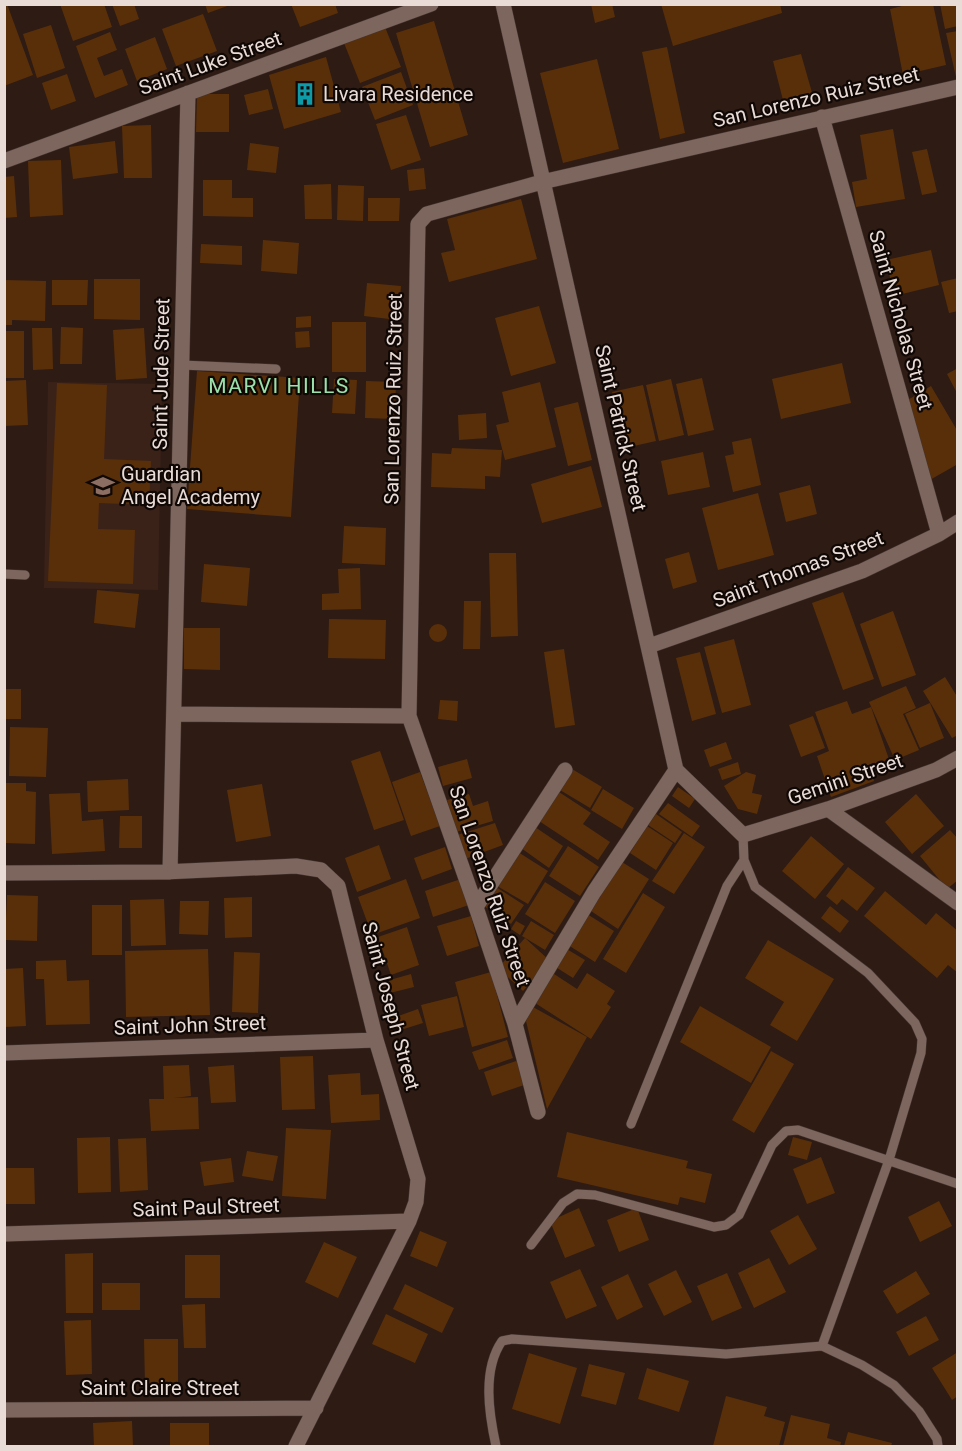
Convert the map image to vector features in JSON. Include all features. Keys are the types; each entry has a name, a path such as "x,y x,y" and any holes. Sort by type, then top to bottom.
{"street":[{"name":"Saint Luke Street","path":"4,162 431,4"},
{"name":"Saint Patrick Street","path":"503,4 676,770"},
{"name":"San Lorenzo Ruiz Street","path":"538,1112 514,1024 476,907 409,716 418,224 427,214 542,182 957,87"},
{"name":"Saint Jude Street","path":"170,872 188,93"},
{"name":"Saint Nicholas Street","path":"822,117 939,534"},
{"name":"Saint Thomas Street","path":"649,646 862,571 939,534 957,522"},
{"path":"174,714 409,716"},
{"name":"Gemini Street","path":"743,835 828,809 936,770 957,758"},
{"path":"476,907 565,770"},
{"path":"514,1024 594,892 676,770 743,835"},
{"path":"828,809 957,903"},
{"name":"Saint Joseph Street","path":"4,873 170,872 296,866 321,870 338,886 376,1040 418,1179 416,1202 409,1221 296,1446"},
{"name":"Saint John Street","path":"4,1053 376,1040"},
{"name":"Saint Paul Street","path":"4,1234 409,1221"},
{"name":"Saint Claire Street","path":"4,1410 316,1408"}],"lane":[{"path":"182,365 276,369"},
{"path":"4,574 25,575"},
{"path":"743,835 744,860 755,887 868,973 915,1023 922,1039 921,1053 889,1160 822,1346"},
{"path":"631,1124 727,886 744,860"},
{"path":"531,1245 563,1203 577,1194 595,1195 714,1227 726,1225 739,1215 772,1145 786,1131 798,1130 957,1184"},
{"path":"496,1446 489,1398 491,1369 494,1353 502,1341 512,1339 726,1354 822,1346 862,1365 894,1385 919,1411 937,1439 938,1446"}],"shaded area":[{"name":"Guardian Angel Academy","path":"48,382 162,384 158,590 44,588"}],"building":[{"path":"4,4 7,4 33,75 4,86"},
{"path":"60,4 104,4 112,27 73,41"},
{"path":"112,4 134,4 139,19 120,26"},
{"path":"205,4 230,4 230,5 208,13"},
{"path":"291,4 335,4 338,13 300,27"},
{"path":"591,4 612,4 615,17 595,23"},
{"path":"661,4 780,4 782,13 673,46"},
{"path":"910,4 933,4 946,65 903,75 890,9"},
{"path":"940,4 958,4 958,26 945,29"},
{"path":"203,14 217,51 176,66 162,29"},
{"path":"434,21 468,135 430,147 396,33"},
{"path":"51,25 65,68 37,78 23,34"},
{"path":"385,27 401,67 360,83 344,43"},
{"path":"958,31 958,77 956,77 946,33"},
{"path":"110,32 117,50 97,58 104,76 122,69 128,85 95,98 76,46"},
{"path":"155,37 167,69 137,81 125,49"},
{"path":"667,47 685,133 660,139 642,52"},
{"path":"801,54 813,96 784,104 773,61"},
{"name":"Livara Residence","path":"326,57 341,112 284,129 269,75"},
{"path":"597,59 619,149 563,163 540,73"},
{"path":"401,72 413,105 375,120 362,87"},
{"path":"67,74 76,101 51,110 42,83"},
{"path":"268,89 273,109 249,115 244,95"},
{"path":"197,94 229,94 229,132 196,132"},
{"path":"406,115 421,160 391,170 376,124"},
{"path":"151,125 152,178 124,178 122,126"},
{"path":"893,129 905,199 856,207 852,182 867,179 860,135"},
{"path":"115,141 118,173 73,179 69,147"},
{"path":"250,143 279,147 276,173 247,170"},
{"path":"927,149 937,192 922,195 912,152"},
{"path":"61,160 63,215 30,217 28,161"},
{"path":"424,168 426,189 409,191 407,170"},
{"path":"14,176 17,217 4,218 4,177"},
{"path":"203,180 232,180 232,198 253,198 253,217 203,216"},
{"path":"331,184 332,219 305,219 304,185"},
{"path":"338,185 364,186 363,221 337,220"},
{"path":"368,198 400,198 399,221 368,221"},
{"path":"521,199 537,259 449,282 441,253 455,250 447,219"},
{"path":"263,240 299,243 297,274 261,271"},
{"path":"201,244 242,246 242,265 200,263"},
{"path":"931,250 939,285 894,296 886,260"},
{"path":"958,278 958,311 949,313 941,282"},
{"path":"94,279 140,279 140,320 94,319"},
{"path":"4,280 46,281 45,321 12,320 12,325 4,325"},
{"path":"52,280 88,280 87,305 52,305"},
{"path":"367,283 401,286 398,320 364,316"},
{"path":"539,306 556,363 511,376 495,318"},
{"path":"311,316 311,327 296,328 296,317"},
{"path":"332,322 366,322 366,372 332,372"},
{"path":"61,327 83,328 82,364 60,364"},
{"path":"32,328 52,328 53,369 33,370"},
{"path":"144,328 147,378 116,380 113,330"},
{"path":"4,331 24,331 24,378 4,378"},
{"path":"309,331 310,347 296,348 295,332"},
{"path":"842,363 851,403 781,419 772,379"},
{"path":"958,368 958,395 947,374"},
{"path":"197,371 300,378 291,517 187,509"},
{"path":"702,378 714,430 688,436 676,384"},
{"path":"334,379 357,380 355,414 332,413"},
{"path":"671,379 684,435 659,441 646,385"},
{"path":"26,380 28,425 4,426 4,381"},
{"path":"366,381 396,382 395,419 365,418"},
{"path":"540,382 556,447 505,460 496,425 509,422 502,392"},
{"path":"57,383 107,385 104,459 151,461 149,505 99,503 98,529 135,530 133,584 48,581"},
{"path":"643,385 656,441 625,448 612,392"},
{"path":"931,386 958,432 958,464 928,481 906,401"},
{"path":"578,402 592,460 568,466 554,408"},
{"path":"486,413 487,438 459,440 458,415"},
{"path":"751,438 761,485 733,492 725,456 734,454 732,442"},
{"path":"452,448 502,450 500,477 485,476 485,489 431,487 432,453 451,454"},
{"path":"703,452 710,487 668,495 661,461"},
{"path":"591,466 602,507 542,523 531,484"},
{"path":"810,485 817,514 786,522 779,493"},
{"path":"758,493 774,555 718,570 702,508"},
{"path":"344,526 386,528 385,565 342,563"},
{"path":"689,552 697,582 673,589 665,559"},
{"path":"489,553 516,553 518,636 491,637"},
{"path":"204,564 250,568 247,606 201,602"},
{"path":"360,568 361,609 322,610 322,594 339,593 338,569"},
{"path":"97,590 139,594 135,628 94,623"},
{"path":"843,592 874,679 843,690 812,603"},
{"path":"464,601 481,601 480,649 463,649"},
{"path":"893,611 916,675 882,687 860,624"},
{"path":"329,619 386,620 385,659 328,658"},
{"path":"434,624 442,624 447,629 445,640 434,642 429,637 429,629"},
{"path":"184,628 220,628 220,670 184,669"},
{"path":"734,639 751,705 722,713 704,647"},
{"path":"564,649 575,725 555,728 544,652"},
{"path":"700,652 716,714 692,721 676,658"},
{"path":"945,677 958,698 958,735 952,738 923,691"},
{"path":"906,686 916,708 903,714 919,750 895,760 869,702"},
{"path":"4,689 21,689 21,719 4,719"},
{"path":"440,700 458,701 457,721 438,719"},
{"path":"847,701 852,714 871,707 892,768 872,775 874,781 831,797 817,756 829,751 815,712"},
{"path":"930,703 944,738 920,748 905,714"},
{"path":"813,716 825,748 801,757 789,725"},
{"path":"10,727 48,728 46,777 9,776"},
{"path":"726,742 732,759 710,767 704,750"},
{"path":"380,751 404,820 374,830 351,761"},
{"path":"467,759 472,778 443,786 438,767"},
{"path":"738,762 741,774 722,780 718,769"},
{"path":"572,769 602,787 590,808 560,790"},
{"path":"420,772 440,826 411,836 392,782"},
{"path":"746,772 756,775 752,793 762,795 757,814 738,809 724,786"},
{"path":"128,779 129,810 88,812 87,781"},
{"path":"4,783 26,783 26,791 36,792 35,844 4,843"},
{"path":"262,784 271,836 236,842 227,790"},
{"path":"678,787 695,799 689,808 672,796"},
{"path":"603,789 634,808 622,829 591,810"},
{"path":"559,792 591,813 583,824 610,842 598,860 539,821"},
{"path":"80,793 82,821 103,819 105,851 52,854 49,794"},
{"path":"469,794 473,806 488,801 493,821 456,832 447,800"},
{"path":"916,794 944,826 912,854 885,822"},
{"path":"668,803 700,826 692,837 659,814"},
{"path":"656,814 682,832 675,843 648,825"},
{"path":"120,816 142,816 142,848 119,848"},
{"path":"495,823 503,845 465,859 457,835"},
{"path":"647,826 673,843 656,870 630,853"},
{"path":"535,827 563,846 549,868 521,848"},
{"path":"950,830 958,839 958,880 947,889 920,856"},
{"path":"684,833 705,847 674,894 652,881"},
{"path":"811,836 844,864 815,899 782,871"},
{"path":"379,845 391,879 357,892 345,858"},
{"path":"568,846 599,867 580,896 549,876"},
{"path":"445,847 452,869 422,880 414,858"},
{"path":"518,852 548,871 528,904 497,886"},
{"path":"622,862 649,879 618,929 591,911"},
{"path":"848,867 875,888 857,911 842,899 837,905 826,896"},
{"path":"406,879 420,918 372,935 358,897"},
{"path":"461,879 469,905 433,917 425,891"},
{"path":"545,882 575,901 555,933 525,914"},
{"path":"496,887 524,905 511,924 484,906"},
{"path":"885,891 926,925 936,913 958,931 958,973 948,965 937,978 864,916"},
{"path":"643,893 665,907 626,973 603,959"},
{"path":"7,895 38,896 37,941 5,940"},
{"path":"252,897 252,937 225,938 224,898"},
{"path":"164,899 166,945 131,946 130,900"},
{"path":"180,901 209,901 208,935 179,934"},
{"path":"92,905 122,905 122,955 92,955"},
{"path":"830,906 849,921 840,933 821,918"},
{"path":"587,914 614,931 595,962 568,945"},
{"path":"471,916 479,946 447,956 437,926"},
{"path":"516,921 525,926 520,935 511,929"},
{"path":"531,921 554,935 545,950 522,936"},
{"path":"407,927 419,965 391,975 378,937"},
{"path":"525,938 550,961 523,991 498,968"},
{"path":"768,940 834,979 797,1041 770,1025 784,1002 745,978"},
{"path":"565,948 585,960 573,978 554,966"},
{"path":"208,949 210,1015 126,1017 125,951"},
{"path":"234,952 260,953 258,1013 232,1012"},
{"path":"66,960 67,981 89,980 90,1024 46,1025 44,979 36,979 36,961"},
{"path":"23,968 26,1026 4,1027 4,969"},
{"path":"491,972 508,1037 472,1047 455,982"},
{"path":"551,972 577,989 587,973 615,991 607,1004 611,1007 591,1039 532,1001"},
{"path":"411,974 414,987 382,995 379,983"},
{"path":"457,996 464,1027 429,1036 421,1005"},
{"path":"700,1006 771,1047 751,1083 680,1042"},
{"path":"533,1007 587,1037 547,1109 526,1021"},
{"path":"418,1009 423,1023 391,1033 387,1020"},
{"path":"507,1040 513,1058 479,1070 472,1052"},
{"path":"771,1051 794,1064 754,1133 732,1120"},
{"path":"313,1056 315,1109 282,1110 280,1057"},
{"path":"519,1060 527,1084 492,1096 484,1072"},
{"path":"189,1065 191,1096 174,1098 198,1097 199,1129 151,1131 149,1099 164,1099 163,1066"},
{"path":"234,1065 236,1102 211,1103 208,1067"},
{"path":"360,1073 361,1095 379,1094 380,1120 331,1123 328,1075"},
{"path":"286,1128 331,1130 326,1199 282,1196"},
{"path":"567,1132 688,1161 686,1168 712,1174 705,1203 680,1197 678,1205 557,1177"},
{"path":"110,1137 111,1192 78,1193 77,1138"},
{"path":"793,1137 812,1142 807,1160 788,1155"},
{"path":"146,1138 148,1190 120,1192 118,1139"},
{"path":"247,1151 278,1156 273,1181 242,1176"},
{"path":"821,1157 835,1193 807,1204 793,1169"},
{"path":"231,1158 234,1182 204,1186 200,1162"},
{"path":"4,1168 34,1168 35,1204 4,1204"},
{"path":"939,1201 952,1226 920,1242 908,1217"},
{"path":"579,1208 595,1246 565,1258 550,1221"},
{"path":"637,1208 649,1240 619,1252 607,1220"},
{"path":"798,1215 817,1249 789,1265 770,1231"},
{"path":"420,1231 447,1242 437,1267 410,1256"},
{"path":"324,1242 357,1257 338,1298 305,1282"},
{"path":"93,1253 93,1313 66,1313 65,1254"},
{"path":"185,1255 220,1255 220,1298 185,1298"},
{"path":"769,1258 786,1292 754,1308 738,1273"},
{"path":"580,1269 597,1306 566,1319 550,1282"},
{"path":"676,1270 692,1302 664,1316 648,1284"},
{"path":"916,1271 930,1294 897,1314 883,1291"},
{"path":"727,1273 742,1308 712,1321 697,1286"},
{"path":"628,1274 643,1307 617,1320 601,1287"},
{"path":"102,1283 140,1283 140,1310 102,1310"},
{"path":"405,1284 454,1308 442,1333 393,1309"},
{"path":"205,1304 206,1348 184,1348 182,1305"},
{"path":"386,1314 428,1334 415,1363 372,1344"},
{"path":"926,1316 939,1340 909,1356 896,1332"},
{"path":"91,1320 92,1374 66,1375 64,1321"},
{"path":"144,1339 178,1339 178,1384 145,1385"},
{"path":"958,1352 958,1396 952,1400 932,1368"},
{"path":"529,1353 577,1368 560,1424 512,1409"},
{"path":"589,1364 625,1373 616,1405 581,1396"},
{"path":"647,1368 689,1381 679,1412 638,1399"},
{"path":"726,1396 767,1407 764,1416 785,1422 779,1446 713,1446"},
{"path":"791,1415 830,1424 827,1438 841,1442 840,1446 783,1446"},
{"path":"132,1421 133,1446 94,1446 93,1423"},
{"path":"170,1423 209,1423 209,1446 170,1446"},
{"path":"848,1432 892,1443 891,1446 844,1446"}],"place":[{"name":"Livara Residence","path":"305,94"},
{"name":"Guardian Angel Academy","path":"103,486"}],"district":[{"name":"MARVI HILLS","path":"279,386"}]}
